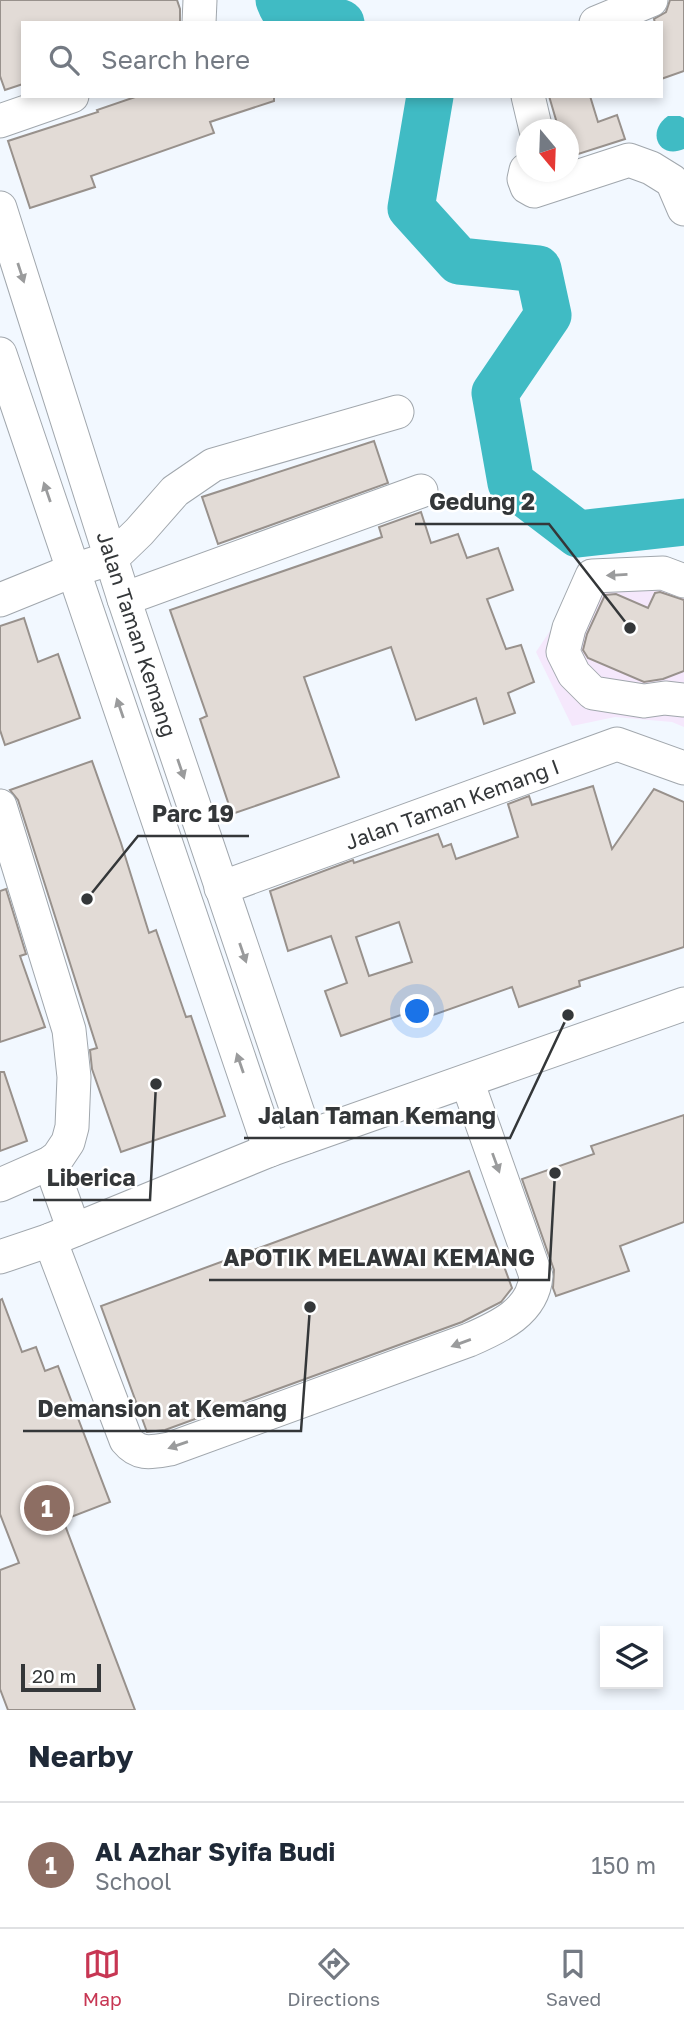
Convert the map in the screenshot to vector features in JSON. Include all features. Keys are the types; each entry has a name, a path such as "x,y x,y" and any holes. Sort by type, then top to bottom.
{"street":[{"path":"199,21 200,0"},
{"path":"601,21 652,0"},
{"path":"0,121 66,98"},
{"path":"528,98 533,119"},
{"path":"579,176 629,160 651,168 672,181 684,209"},
{"path":"525,182 527,187 534,191 562,182"},
{"name":"Jalan Taman Kemang","path":"0,208 169,736 306,1138"},
{"name":"Jalan Taman Kemang","path":"0,354 270,1150"},
{"path":"0,600 74,570 112,558 139,533 175,492 213,465 397,412"},
{"path":"124,599 421,491"},
{"path":"684,581 663,573 592,576 569,628 563,652 575,674 593,693 644,701 665,698 684,701"},
{"path":"644,701 626,718 617,744 684,768"},
{"path":"134,748 169,736"},
{"name":"Jalan Taman Kemang I","path":"221,888 617,744"},
{"path":"0,806 69,1030 74,1077 72,1127 68,1142 58,1157 0,1185"},
{"path":"0,1257 62,1235 270,1150 684,1004"},
{"path":"50,1163 62,1235 126,1440 133,1448 145,1453 170,1449 469,1340 513,1318 535,1290 536,1276 467,1081"}],"shaded area":[{"path":"594,565 684,571 684,727 672,722 615,717 572,726 536,652"}],"water":[{"path":"668,116 684,118 684,149 667,151 658,142 658,129"}],"building":[{"path":"0,0 177,0 180,21 21,21 21,85 5,90 0,76"},
{"path":"670,0 684,0 684,71 663,78 663,21 654,19 666,12"},
{"path":"132,98 274,98 274,101 210,122 214,133 91,176 95,187 30,208 8,141 98,112 97,110"},
{"path":"550,98 591,98 598,122 617,115 625,139 579,154 579,119 556,119"},
{"path":"374,441 388,483 218,544 202,497"},
{"path":"421,512 431,543 458,534 467,558 498,548 513,590 487,599 506,649 521,645 534,682 508,693 515,713 484,724 476,698 416,720 391,647 304,677 339,777 232,814 200,719 207,716 170,610 382,537 379,527"},
{"path":"660,592 684,600 684,671 663,679 644,682 588,658 583,650 587,634 605,595 616,594 648,608 655,593"},
{"path":"24,618 38,662 58,654 80,718 5,745 0,730 0,626"},
{"path":"92,761 149,933 156,930 186,1017 191,1016 225,1116 121,1152 92,1069 90,1050 97,1048 18,800 10,790"},
{"path":"593,786 612,849 654,789 684,802 684,947 579,981 580,986 519,1007 512,987 419,1020 415,1010 341,1036 325,991 347,983 331,936 288,951 270,891 353,860 354,863 438,834 443,847 451,844 456,859 518,837 508,804 529,796 532,805","holes":["399,922 412,962 369,976 356,937"]},
{"path":"6,889 26,954 20,956 45,1027 0,1042 0,891"},
{"path":"0,1072 4,1072 27,1141 0,1151"},
{"path":"684,1115 684,1222 620,1246 629,1271 556,1296 553,1288 554,1270 522,1179 594,1154 591,1146"},
{"path":"469,1171 512,1288 501,1302 462,1322 165,1430 147,1432 101,1306"},
{"path":"2,1299 22,1352 36,1347 45,1371 58,1366 110,1502 63,1520 135,1710 8,1710 0,1689 0,1570 19,1563 0,1514"}],"waterway":[{"path":"279,0 282,7 334,21"},
{"path":"430,98 411,208 459,261 538,269 548,315 495,393 511,483 578,534 684,522"}],"place":[{"name":"Gedung 2","path":"630,628"},
{"name":"Parc 19","path":"87,899"},
{"name":"Jalan Taman Kemang","path":"568,1015"},
{"name":"Liberica","path":"156,1084"},
{"name":"APOTIK MELAWAI KEMANG","path":"555,1173"},
{"name":"Demansion at Kemang","path":"310,1307"},
{"name":"Al Azhar Syifa Budi","path":"47,1508"}]}
